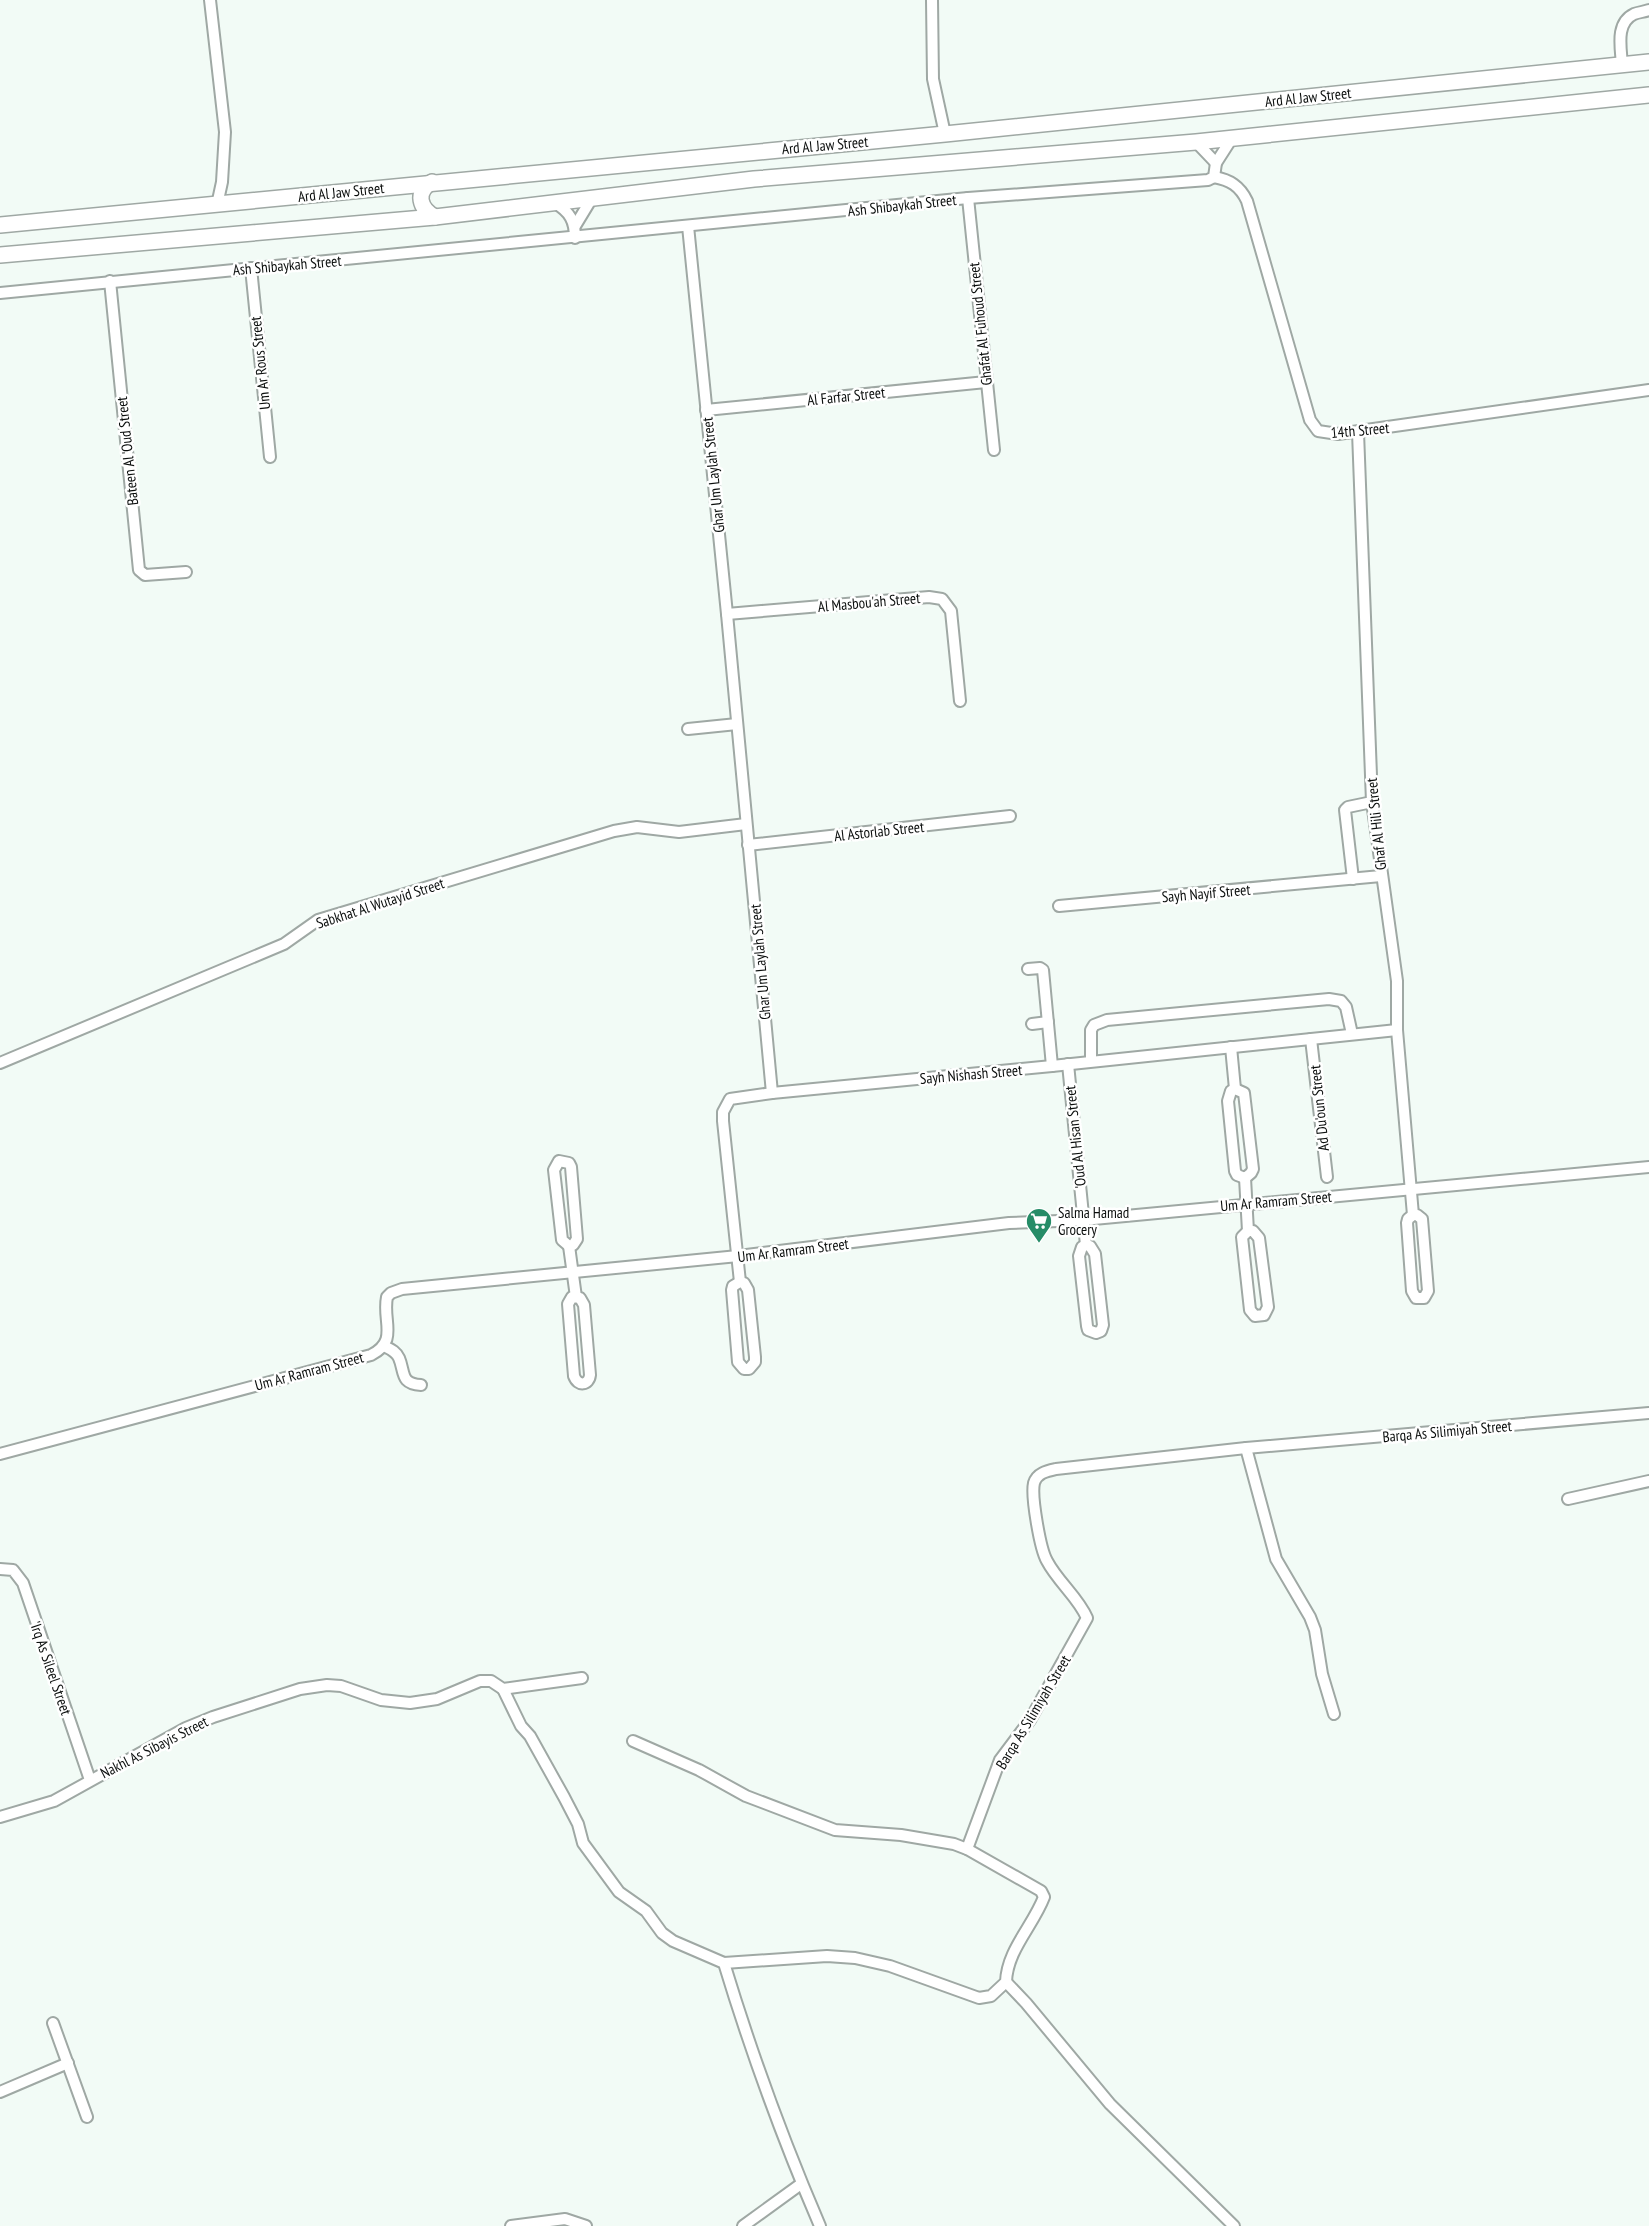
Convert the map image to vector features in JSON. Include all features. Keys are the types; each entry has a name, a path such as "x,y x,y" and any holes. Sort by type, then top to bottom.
{"main road":[{"name":"Ard Al Jaw Street","path":"0,225 945,134 1649,62"},
{"name":"Ard Al Jaw Street","path":"0,255 435,217 754,178 1196,142 1649,95"},
{"path":"754,178 766,170 769,165 764,150"},
{"path":"432,182 422,191 420,200 424,209 435,217"}],"street":[{"path":"210,0 225,132 222,176 217,205"},
{"path":"932,0 933,79 945,134"},
{"path":"1622,65 1621,30 1631,16 1649,10"},
{"path":"1214,177 1216,163 1232,138"},
{"path":"1196,142 1216,163"},
{"name":"Ash Shibaykah Street","path":"0,293 968,198 1208,180 1214,177"},
{"name":"14th Street","path":"1214,177 1223,178 1238,187 1247,201 1310,420 1318,431 1327,434 1358,432 1649,390"},
{"path":"575,226 592,198"},
{"name":"Ghafat Al Fuhoud Street","path":"968,198 994,450"},
{"path":"555,203 571,217 575,226 575,238"},
{"name":"Ghar Um Laylah Street","path":"688,226 772,1093"},
{"name":"Um Ar Rous Street","path":"251,268 270,457"},
{"name":"Bateen Al 'Oud Street","path":"110,281 139,570 145,575 186,572"},
{"name":"Al Farfar Street","path":"706,410 986,382"},
{"name":"Ghaf Al Hili Street","path":"1358,432 1372,802 1397,981 1397,1030 1413,1215"},
{"name":"Al Masbou'ah Street","path":"727,614 929,597 942,599 951,611 960,701"},
{"path":"688,729 737,724"},
{"path":"1353,879 1345,810 1348,807 1372,802"},
{"name":"Al Astorlab Street","path":"748,845 1010,816"},
{"name":"Sabkhat Al Wutayid Street","path":"0,1063 284,944 318,920 614,831 637,827 679,832 746,824"},
{"name":"Sayh Nayif Street","path":"1059,906 1381,876"},
{"path":"1028,969 1043,970 1052,1066"},
{"path":"1091,1061 1091,1030 1094,1025 1107,1020 1329,999 1341,1001 1346,1007 1352,1034"},
{"path":"1032,1024 1048,1022"},
{"name":"Sayh Nishash Street","path":"740,1282 723,1112 730,1099 1397,1030"},
{"name":"Ad Du'oun Street","path":"1311,1039 1327,1177"},
{"path":"1231,1047 1235,1089"},
{"name":"'Oud Al Hisan Street","path":"1068,1064 1086,1245"},
{"path":"1235,1089 1231,1091 1228,1101 1235,1171 1237,1175 1245,1178"},
{"path":"1235,1089 1240,1090 1245,1098 1253,1169 1245,1178"},
{"path":"569,1246 573,1245 577,1239 571,1167 564,1161 559,1161 554,1170 562,1240 569,1246 576,1297"},
{"name":"Um Ar Ramram Street","path":"0,1454 363,1358 384,1346 387,1339 387,1297 402,1289 738,1256 1009,1223 1083,1220 1649,1167"},
{"path":"1245,1178 1248,1231 1242,1238 1250,1310 1255,1316 1260,1317 1264,1315 1268,1307 1259,1238 1253,1231 1248,1231"},
{"name":"Ghaf Al Hili Street","path":"1413,1215 1417,1215 1422,1220 1428,1291 1424,1299 1420,1300 1413,1295 1412,1291 1407,1223 1413,1215"},
{"name":"'Oud Al Hisan Street","path":"1086,1245 1090,1246 1095,1254 1103,1325 1101,1331 1096,1334 1091,1333 1087,1326 1080,1268 1079,1251 1086,1245"},
{"name":"Sayh Nishash Street","path":"740,1282 744,1283 748,1290 756,1362 749,1369 744,1369 738,1362 732,1290 733,1286 740,1282"},
{"path":"576,1297 580,1298 584,1305 590,1374 590,1380 581,1384 574,1376 568,1304 569,1300 576,1297"},
{"path":"384,1346 394,1351 399,1358 401,1370 407,1381 421,1385"},
{"name":"Barqa As Silimiyah Street","path":"968,1849 1000,1760 1030,1720 1087,1618 1042,1552 1034,1493 1034,1483 1040,1475 1056,1469 1246,1448 1649,1413"},
{"path":"1246,1448 1276,1559 1315,1630 1322,1674 1334,1713"},
{"path":"1568,1499 1649,1481"},
{"name":"'Irq As Sileel Street","path":"0,1569 13,1570 23,1583 90,1780"},
{"path":"582,1678 503,1689 521,1726 530,1736 570,1807 583,1843 619,1892 646,1911 662,1933 673,1941 724,1963 827,1956 855,1958 890,1966 979,1998 991,1996 1006,1982"},
{"name":"Nakhl As Sibayis Street","path":"0,1816 54,1801 186,1728 213,1716 300,1689 327,1685 341,1686 381,1700 410,1703 437,1699 480,1681 491,1682 503,1689"},
{"path":"633,1741 699,1770 746,1796 835,1830 901,1836 954,1844 968,1849 1041,1891 1044,1897 1013,1954 1006,1971 1006,1982 1110,2104 1234,2226"},
{"path":"724,1963 732,1992 801,2184 820,2226"},
{"path":"53,2023 87,2117"},
{"path":"0,2092 68,2064"},
{"path":"743,2226 801,2184"},
{"path":"511,2226 565,2219 586,2226"}],"place":[{"name":"Salma Hamad Grocery","path":"1039,1244"}]}
